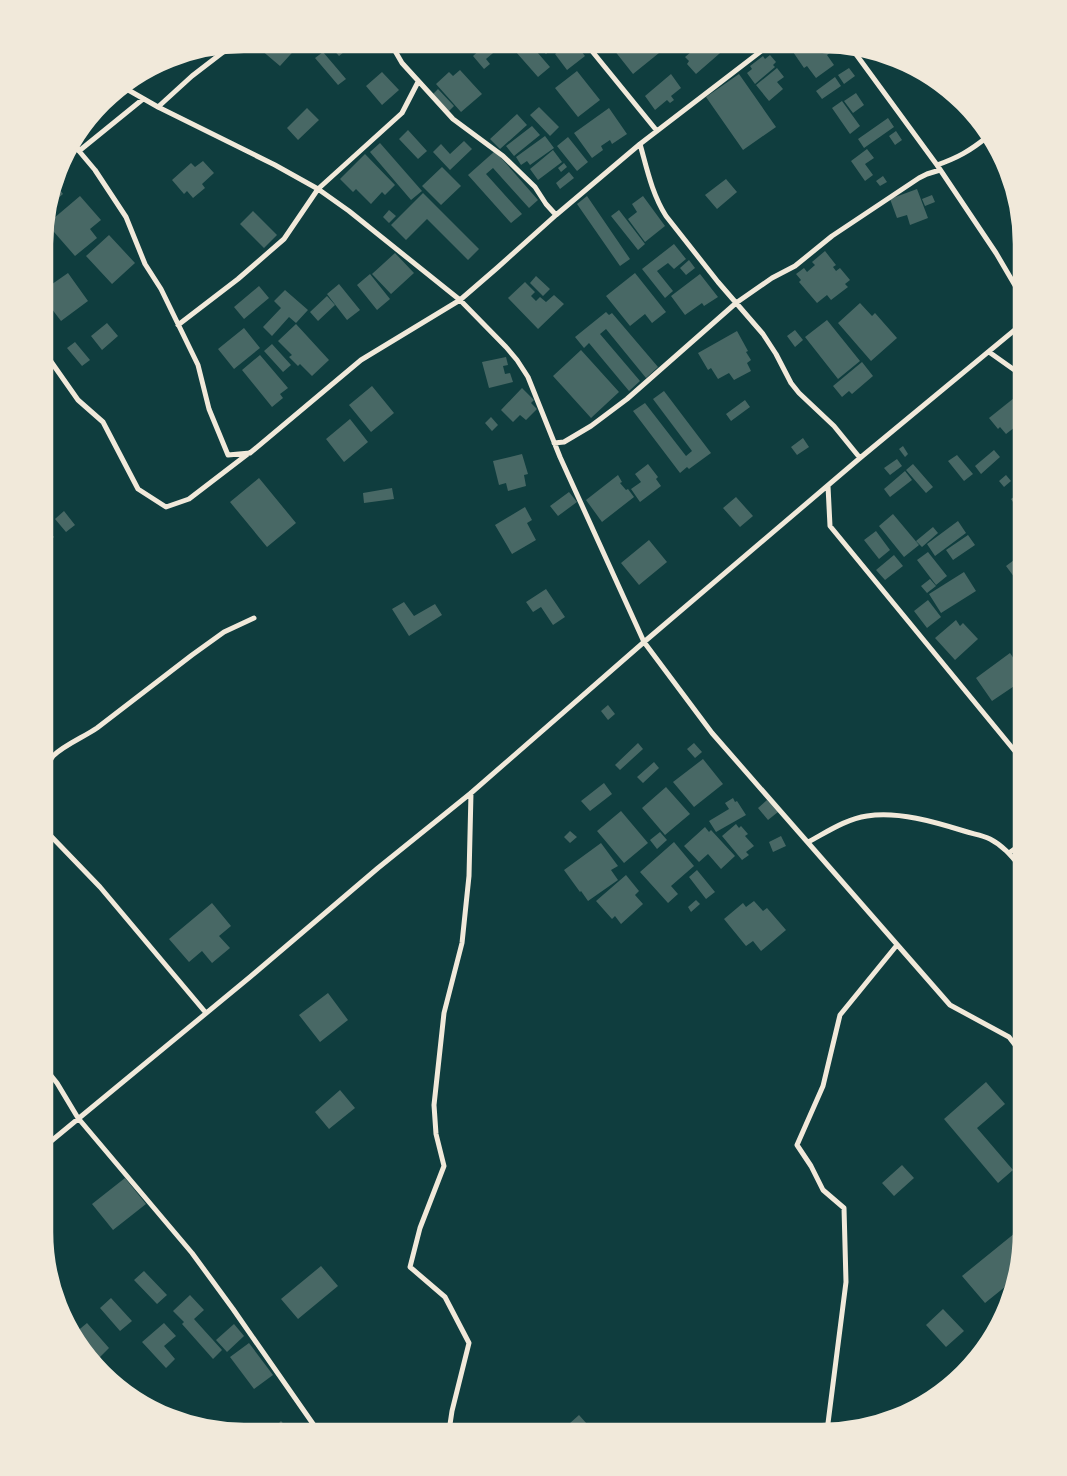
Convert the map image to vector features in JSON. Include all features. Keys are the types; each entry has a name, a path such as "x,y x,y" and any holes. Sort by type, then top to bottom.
{"street":[{"path":"396,52 402,63 452,119 503,156 535,187 556,215"},
{"path":"593,52 657,131"},
{"path":"52,363 78,400 103,422 138,488 166,507 189,499 250,453 361,360 460,300 640,144 760,52"},
{"path":"158,107 192,76 221,54"},
{"path":"857,56 938,168 996,253 1015,285"},
{"path":"178,325 238,279 284,239 318,189 402,113 418,82"},
{"path":"129,91 275,165 318,189 349,211 460,300 506,347 528,377 554,443 644,642 712,733 950,1005 1010,1037 1015,1044"},
{"path":"143,99 79,151 95,170 126,217 146,264 161,289 198,365 209,409 228,455 250,453"},
{"path":"554,443 564,442 592,426 626,399 736,303 772,278 795,266 832,236 919,178 968,152 983,140"},
{"path":"640,144 659,204 678,232 766,340 776,354 791,383 799,393 834,426 860,458"},
{"path":"52,1140 378,868 471,793 644,642 860,458 1015,330"},
{"path":"989,352 1015,370"},
{"path":"828,486 830,526 1015,751"},
{"path":"52,758 63,748 92,732 192,654 224,632 254,618"},
{"path":"450,1424 469,1343 445,1297 410,1267 420,1228 444,1166 436,1134 434,1106 444,1014 462,943 469,876 471,793"},
{"path":"808,842 837,826 855,819 882,814 924,819 990,839 1009,853 1015,860"},
{"path":"52,837 100,886 206,1013"},
{"path":"1009,853 1015,849"},
{"path":"828,1424 846,1282 844,1208 824,1190 798,1145 823,1086 840,1015 897,944"},
{"path":"52,1077 78,1118 192,1253 313,1424"}],"building":[{"path":"263,52 293,52 280,66"},
{"path":"323,52 346,79 338,85 315,58"},
{"path":"335,52 344,52 339,56"},
{"path":"477,52 494,52 486,59 490,64 484,69 473,56"},
{"path":"516,52 537,52 550,67 538,77"},
{"path":"558,52 582,52 585,56 567,70 555,54"},
{"path":"616,52 658,52 659,53 633,74"},
{"path":"691,52 721,52 696,74 687,64 689,61 685,57"},
{"path":"793,52 830,53 827,55 834,65 816,78 807,66 804,68"},
{"path":"770,55 776,62 773,65 775,67 755,84 747,73 752,69 750,66 763,56 765,59"},
{"path":"777,68 784,77 777,82 783,89 769,101 756,85"},
{"path":"849,68 855,76 844,84 838,75"},
{"path":"460,70 482,94 461,112 436,84 449,72 453,76"},
{"path":"577,71 600,100 578,117 555,88"},
{"path":"382,72 399,90 382,105 366,86"},
{"path":"671,74 681,88 671,96 674,100 670,103 667,100 655,110 645,96"},
{"path":"739,74 776,127 743,150 706,97"},
{"path":"835,77 841,86 822,99 816,91"},
{"path":"438,89 454,106 449,111 433,94"},
{"path":"856,93 864,105 853,113 844,101"},
{"path":"842,101 860,126 850,134 832,108"},
{"path":"539,107 559,127 550,136 530,115"},
{"path":"307,108 319,120 298,140 287,128"},
{"path":"609,108 627,134 612,144 610,140 601,146 603,150 592,158 574,133"},
{"path":"517,114 527,125 500,149 490,139"},
{"path":"888,118 894,127 864,148 858,139"},
{"path":"532,126 540,135 514,156 506,146"},
{"path":"408,130 427,151 418,159 399,139"},
{"path":"896,131 902,140 895,145 889,136"},
{"path":"545,136 554,148 530,165 527,161 521,165 516,157"},
{"path":"568,137 588,162 577,171 557,146"},
{"path":"464,141 472,149 450,170 433,152 441,144 450,154"},
{"path":"380,143 422,191 411,200 370,152"},
{"path":"867,149 874,158 865,164 873,175 865,181 851,161"},
{"path":"553,150 562,162 538,180 530,169"},
{"path":"495,151 538,200 529,208 493,168 486,174 522,214 511,223 468,175"},
{"path":"365,154 395,185 385,195 382,192 371,204 356,189 353,192 340,179"},
{"path":"203,161 214,173 202,184 205,188 193,198 187,191 184,194 172,180 191,163 195,167"},
{"path":"564,163 567,167 561,172 558,168"},
{"path":"442,167 461,186 441,205 422,186"},
{"path":"569,172 574,178 560,189 556,183"},
{"path":"883,176 887,182 880,186 876,181"},
{"path":"726,179 737,192 717,209 705,195"},
{"path":"917,189 928,218 910,225 907,215 897,218 890,199"},
{"path":"423,193 479,249 468,260 427,219 406,240 391,225"},
{"path":"932,195 935,202 925,206 922,199"},
{"path":"80,196 101,220 90,229 97,238 75,256 53,231 54,218"},
{"path":"587,196 630,259 620,266 577,204"},
{"path":"643,196 665,226 645,242 628,219 637,212 632,204"},
{"path":"389,210 396,216 389,223 383,217"},
{"path":"619,210 645,244 638,250 611,216"},
{"path":"253,211 277,235 264,248 240,224"},
{"path":"109,235 135,263 112,284 86,256"},
{"path":"674,244 686,259 674,269 668,263 657,271 673,291 665,298 642,269"},
{"path":"825,251 836,265 833,267 836,271 840,268 850,280 845,284 848,287 831,300 827,295 817,303 799,282 801,280 796,274 804,268 807,272 815,265 812,262"},
{"path":"395,253 414,273 391,294 372,274"},
{"path":"689,260 695,268 686,275 680,268"},
{"path":"68,273 88,301 61,321 52,309 52,284"},
{"path":"635,273 666,312 652,323 645,314 630,326 606,296"},
{"path":"370,274 390,299 377,310 357,285"},
{"path":"700,274 718,297 704,306 702,303 685,315 671,296"},
{"path":"536,276 550,289 543,296 530,283"},
{"path":"525,282 535,292 531,296 536,301 540,297 546,302 554,295 564,304 538,329 508,298"},
{"path":"339,284 360,310 347,320 327,294"},
{"path":"259,286 269,298 244,319 234,307"},
{"path":"285,290 308,310 296,323 289,317 272,336 263,327 281,308 274,301"},
{"path":"327,296 335,305 318,321 310,312"},
{"path":"860,303 872,316 875,313 897,338 871,361 838,323"},
{"path":"606,312 609,315 612,313 658,367 646,378 606,329 600,334 640,381 629,391 589,343 584,348 575,337"},
{"path":"827,320 860,361 838,379 805,337"},
{"path":"107,323 118,336 102,350 91,336"},
{"path":"296,324 329,360 312,376 300,364 298,366 289,357 292,355 278,341"},
{"path":"244,328 260,348 234,369 218,349"},
{"path":"795,330 803,340 795,347 787,336"},
{"path":"737,331 748,351 746,352 751,360 747,363 751,371 734,380 729,373 718,379 711,368 708,370 698,353"},
{"path":"75,342 90,360 82,366 67,348"},
{"path":"272,344 291,365 283,372 264,351"},
{"path":"581,350 619,392 591,418 553,376"},
{"path":"260,355 288,388 280,394 283,398 272,407 242,370"},
{"path":"506,357 508,365 503,366 505,374 510,373 513,382 489,388 482,362"},
{"path":"862,362 873,376 852,394 849,391 842,397 833,386"},
{"path":"372,386 394,413 371,432 349,405"},
{"path":"522,388 534,400 531,403 537,409 526,420 520,415 513,422 501,410"},
{"path":"664,391 711,453 689,469 687,467 680,473 633,411 645,403 686,456 692,451 653,399"},
{"path":"1015,399 1015,427 1006,434 1000,427 998,429 989,418"},
{"path":"745,400 750,407 731,421 726,414"},
{"path":"491,417 498,425 492,431 485,423"},
{"path":"350,419 368,442 344,462 326,439"},
{"path":"803,438 809,447 797,455 791,447"},
{"path":"903,446 908,454 905,457 899,449"},
{"path":"994,450 1000,457 981,474 975,466"},
{"path":"522,454 528,474 524,475 526,486 508,491 506,483 499,485 493,461"},
{"path":"957,455 973,474 964,481 948,461"},
{"path":"897,459 902,466 890,475 884,468"},
{"path":"648,464 658,477 656,479 661,486 640,502 631,489 641,482 635,474"},
{"path":"913,464 933,487 926,493 906,470"},
{"path":"905,471 912,480 890,497 884,489"},
{"path":"618,475 622,482 620,483 634,497 602,522 586,500"},
{"path":"1006,475 1011,481 1004,487 999,481"},
{"path":"259,478 296,523 267,547 230,502"},
{"path":"392,488 394,499 364,503 363,493"},
{"path":"569,492 577,502 558,516 550,506"},
{"path":"1015,496 1015,505 1011,499"},
{"path":"736,497 753,516 740,527 723,508"},
{"path":"525,507 532,520 527,523 536,540 512,554 495,525"},
{"path":"64,511 75,525 66,532 55,519"},
{"path":"893,514 919,545 904,557 879,526"},
{"path":"958,521 966,533 935,556 927,544"},
{"path":"933,527 938,533 922,547 916,541"},
{"path":"876,531 890,550 879,559 864,540"},
{"path":"968,535 975,545 953,560 946,550"},
{"path":"649,540 667,562 639,585 621,563"},
{"path":"928,552 947,576 936,585 917,560"},
{"path":"894,555 903,566 885,580 876,570"},
{"path":"1015,559 1015,578 1006,566"},
{"path":"964,572 976,591 941,613 929,594"},
{"path":"930,579 936,586 927,593 921,586"},
{"path":"546,589 565,617 553,625 541,607 533,612 526,602"},
{"path":"928,600 941,617 927,628 914,611"},
{"path":"404,602 414,616 435,604 442,615 409,636 392,609"},
{"path":"956,620 960,626 963,623 978,639 955,660 935,638"},
{"path":"1010,653 1015,660 1015,685 992,701 976,678"},
{"path":"608,705 615,714 608,720 601,711"},
{"path":"638,743 643,749 620,770 615,765"},
{"path":"694,743 702,752 695,758 687,749"},
{"path":"703,759 723,784 694,807 673,782"},
{"path":"654,762 659,768 643,783 637,777"},
{"path":"604,783 612,794 590,811 581,801"},
{"path":"666,787 690,814 665,835 642,808"},
{"path":"733,798 746,815 716,832 709,821 729,809 725,803"},
{"path":"767,800 778,812 768,820 758,808"},
{"path":"621,811 648,843 624,863 597,831"},
{"path":"736,824 739,828 741,826 748,834 745,836 754,846 746,852 749,855 742,860 722,836"},
{"path":"705,827 709,832 711,830 735,856 721,869 708,854 699,862 684,846"},
{"path":"570,831 577,837 570,843 564,837"},
{"path":"660,832 667,840 657,849 650,840"},
{"path":"781,836 786,846 773,852 769,842"},
{"path":"674,842 694,866 671,886 678,894 668,903 640,872"},
{"path":"601,843 618,866 611,870 618,880 588,901 564,870"},
{"path":"697,870 715,892 706,899 689,877"},
{"path":"626,875 639,891 635,895 643,904 621,924 615,916 612,919 596,901"},
{"path":"696,900 700,904 691,912 688,907"},
{"path":"754,901 763,911 767,908 786,930 761,951 753,941 746,946 724,919 743,903 746,907"},
{"path":"212,903 231,926 219,936 230,948 212,963 202,951 189,962 169,939"},
{"path":"328,993 348,1020 320,1042 299,1015"},
{"path":"986,1082 1005,1104 977,1128 1013,1170 998,1183 944,1119"},
{"path":"340,1090 355,1108 329,1129 315,1112"},
{"path":"902,1165 914,1178 894,1196 882,1183"},
{"path":"125,1178 146,1204 113,1230 92,1204"},
{"path":"1015,1233 1011,1269 1006,1286 985,1303 962,1276"},
{"path":"321,1266 338,1286 298,1319 281,1299"},
{"path":"144,1271 167,1295 157,1304 134,1280"},
{"path":"190,1295 204,1310 194,1319 222,1350 213,1359 173,1311"},
{"path":"111,1298 132,1321 120,1331 100,1308"},
{"path":"943,1309 964,1331 946,1347 926,1325"},
{"path":"87,1323 109,1348 100,1357 79,1329"},
{"path":"164,1323 176,1336 164,1346 175,1359 166,1368 142,1342"},
{"path":"234,1324 244,1336 227,1352 216,1340"},
{"path":"249,1343 273,1375 254,1389 230,1357"},
{"path":"579,1415 587,1424 569,1424"}]}
